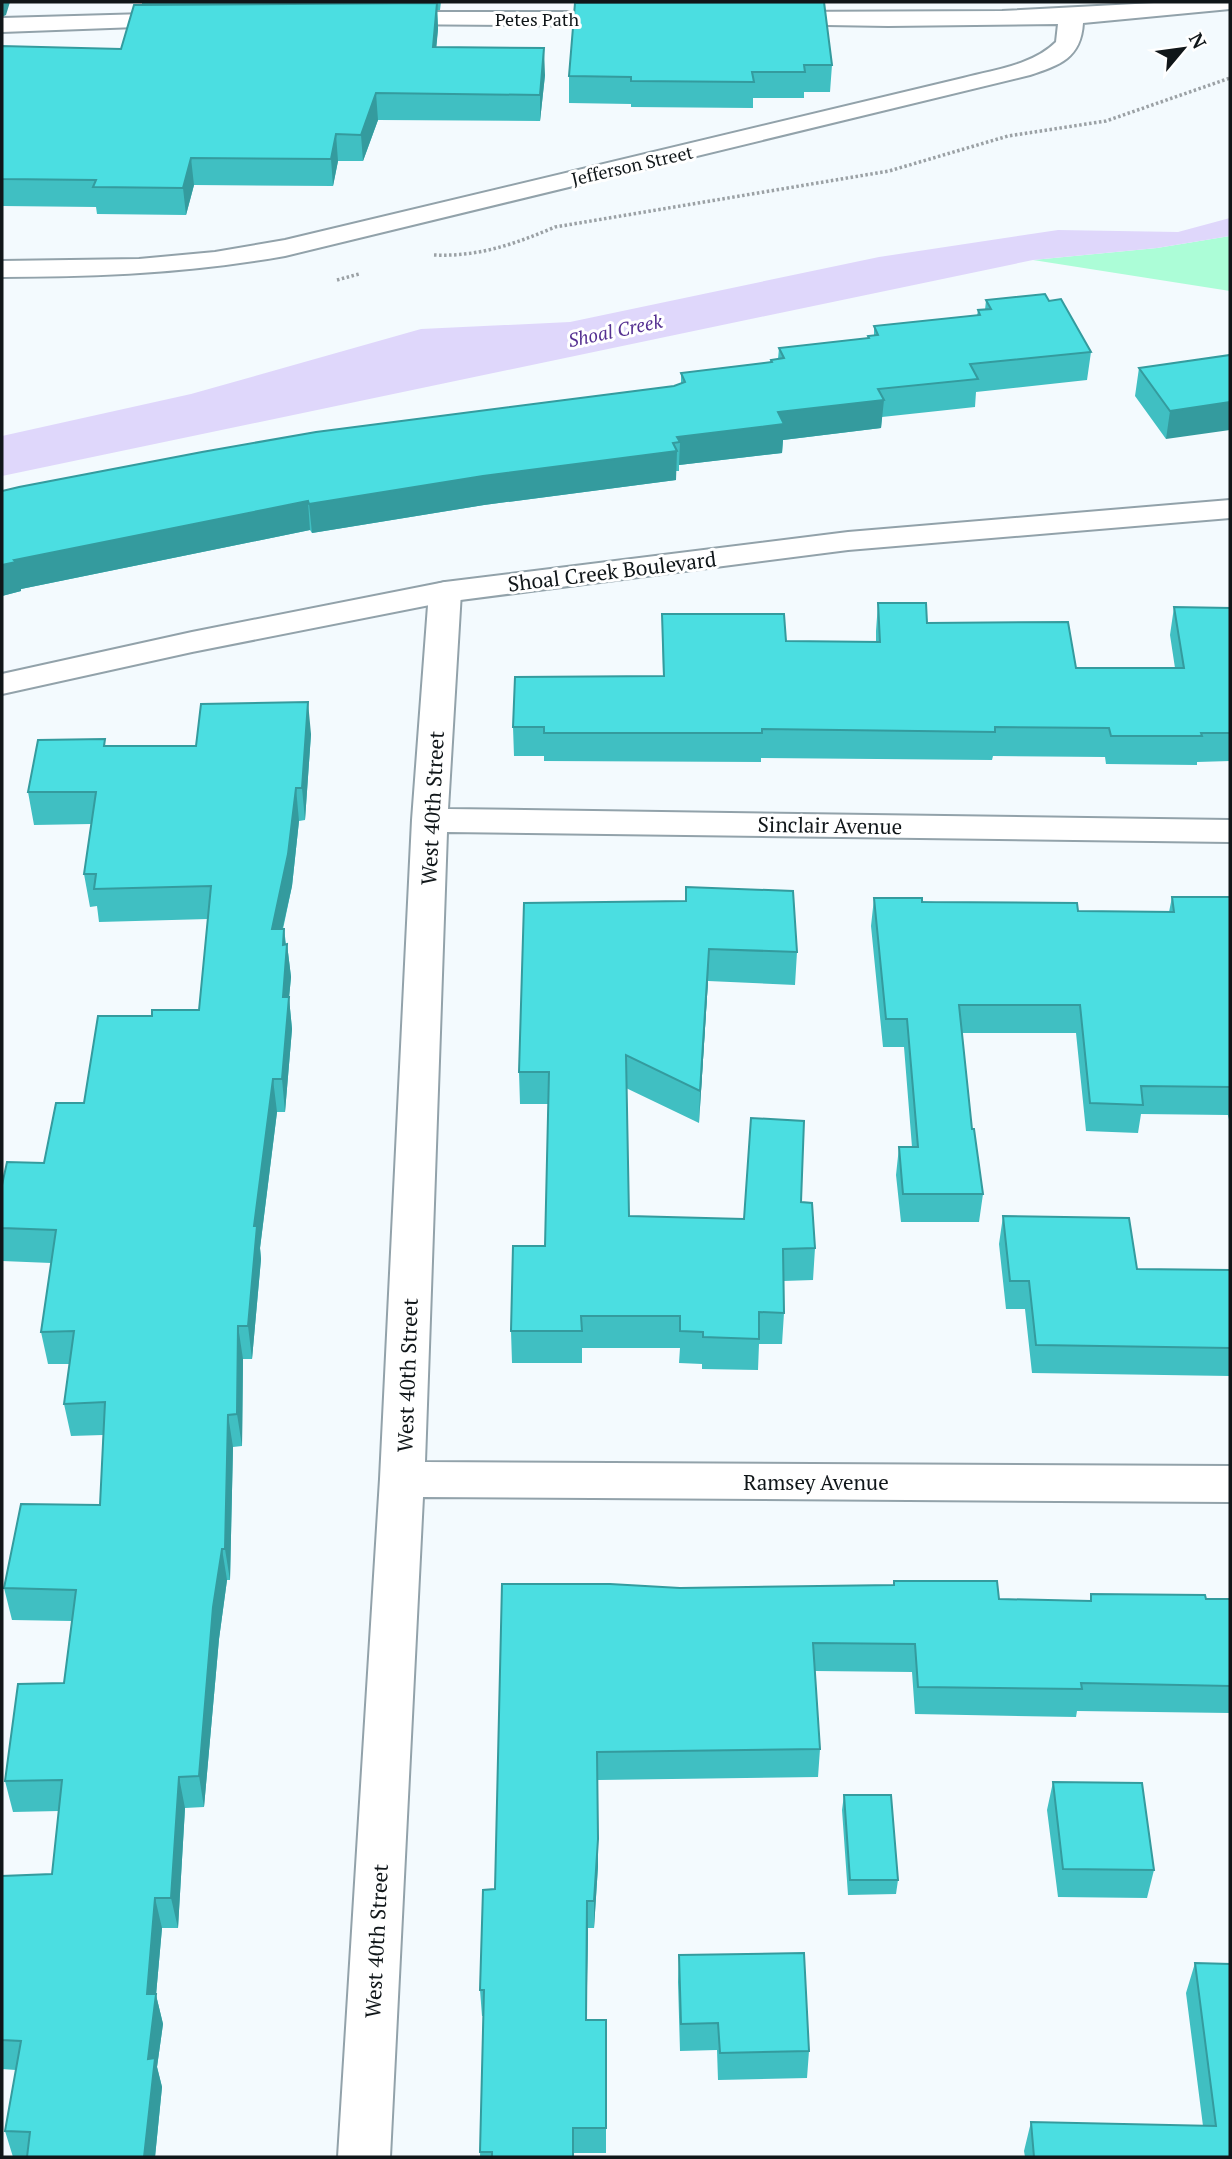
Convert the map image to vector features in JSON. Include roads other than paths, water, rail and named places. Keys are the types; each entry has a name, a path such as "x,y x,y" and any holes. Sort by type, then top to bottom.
{"street":[{"path":"751,19 1071,18 1160,13 1230,2"},
{"name":"Jefferson Street","path":"2,268 139,267 215,260 299,245 969,84 1027,67 1055,56 1068,44 1071,18"},
{"name":"Petes Path","path":"361,19 653,19"},
{"path":"2,24 208,20"},
{"name":"Shoal Creek Boulevard","path":"2,684 192,642 445,592 848,541 1230,509"},
{"name":"West 40th Street","path":"364,2157 402,1479 430,820 445,592"},
{"name":"Sinclair Avenue","path":"430,820 1230,831"},
{"name":"Ramsey Avenue","path":"402,1479 1230,1484"}],"water":[{"name":"Shoal Creek","path":"1230,218 1230,236 1157,248 1033,260 2,476 2,436 191,394 421,329 570,322 879,257 1058,230 1178,232"}]}
